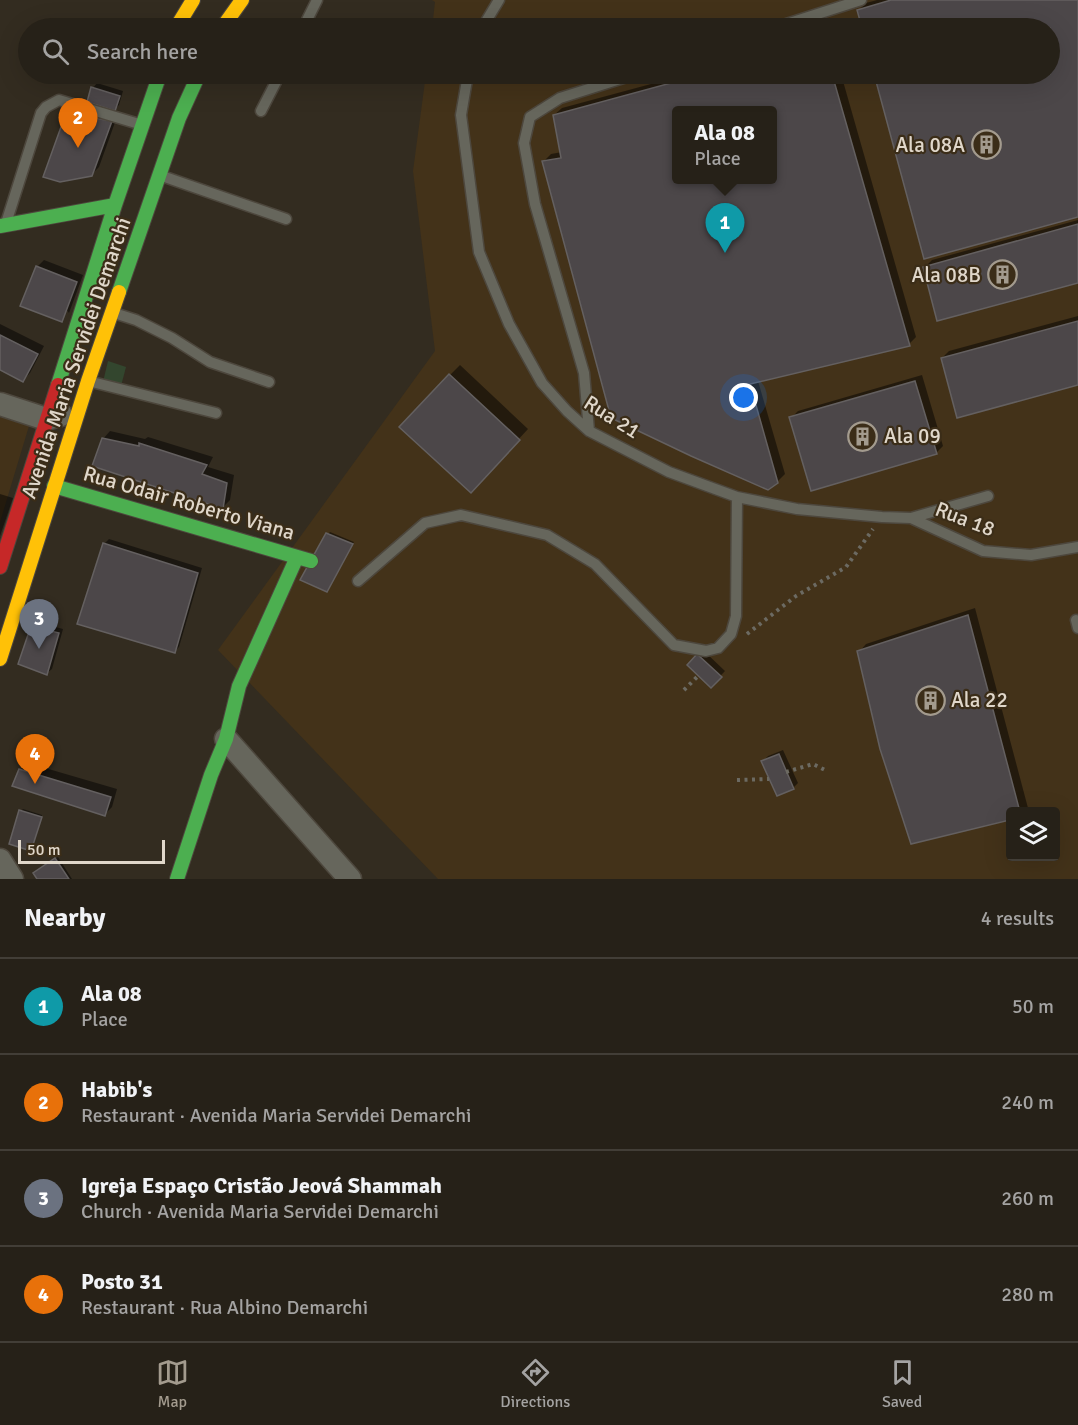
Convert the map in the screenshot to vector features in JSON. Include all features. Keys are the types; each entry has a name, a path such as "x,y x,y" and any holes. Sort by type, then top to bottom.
{"main road":[{"path":"182,18 193,0"},
{"path":"229,18 242,0"},
{"name":"Avenida Maria Servidei Demarchi","path":"0,567 115,205 156,84"},
{"name":"Avenida Maria Servidei Demarchi","path":"0,659 88,381 179,118 194,84"},
{"path":"3,225 115,205"},
{"name":"Rua Odair Roberto Viana","path":"54,486 304,559 252,654 239,686 226,739"},
{"path":"177,879 211,775 226,739"}],"street":[{"path":"0,404 46,419 79,411"},
{"path":"226,739 350,879"},
{"path":"0,860 12,879"}],"lane":[{"path":"308,18 317,0"},
{"path":"488,18 499,0"},
{"path":"805,18 861,0"},
{"path":"261,111 275,84"},
{"name":"Rua 21","path":"466,84 461,115 478,252 508,324 542,384 589,431 669,472 737,497 797,509 911,518 988,496"},
{"path":"589,431 584,373 535,204 524,143 530,117 560,98 604,84"},
{"path":"3,225 41,113 46,106 59,100 142,125"},
{"path":"160,176 286,219"},
{"path":"113,313 136,320 172,338 210,362 269,382"},
{"path":"88,381 216,413"},
{"path":"358,581 425,523 461,515 547,535 595,564 674,645 706,651 717,648 731,634 736,616 737,497"},
{"name":"Rua 18","path":"911,518 983,551 1031,555 1078,548"}],"path":[{"path":"739,639 796,596 846,567 882,517"},
{"path":"684,690 698,676"},
{"path":"786,772 813,764 825,770"},
{"path":"738,780 769,778"}],"shaded area":[{"path":"432,0 1078,0 1078,879 438,879 218,650 435,351 413,171 425,84 1060,84 1060,18 433,18 435,2"},
{"path":"0,417 29,426 0,522"}],"green space":[{"path":"108,361 126,367 121,386 103,382"}],"building":[{"name":"Ala 08A","path":"891,0 1078,0 1078,217 924,259 877,84 1060,84 1060,18 859,18 857,10"},
{"path":"667,84 835,84 910,346 750,384 778,483 768,490 611,418 542,161 561,158 553,115"},
{"path":"91,87 120,96 115,111 87,102"},
{"path":"66,113 112,121 92,176 60,182 43,177"},
{"name":"Ala 08B","path":"1078,224 1078,283 937,321 923,267"},
{"path":"36,266 77,282 62,322 20,306"},
{"path":"1078,321 1078,385 957,418 941,358"},
{"path":"0,335 38,354 23,382 0,370"},
{"path":"449,374 520,440 471,493 399,427"},
{"name":"Ala 09","path":"915,381 937,454 811,491 789,417"},
{"path":"102,438 139,446 139,443 207,465 202,474 227,483 223,509 92,466"},
{"path":"326,533 353,544 327,592 300,580"},
{"path":"103,543 198,573 175,653 77,624"},
{"name":"Ala 22","path":"968,615 1019,807 1006,807 1006,821 911,844 880,749 857,651"},
{"path":"31,626 59,633 47,675 18,664"},
{"path":"697,654 722,677 711,688 687,665"},
{"path":"779,754 794,789 777,796 761,761"},
{"path":"19,769 111,797 105,816 12,786"},
{"path":"19,810 42,817 31,851 9,844"},
{"path":"55,858 69,879 37,879 33,873"}],"traffic: fast":[{"path":"58,385 115,205 157,84"},
{"path":"119,292 179,118 194,84"},
{"path":"0,226 115,205"},
{"path":"54,486 311,561"},
{"path":"177,879 211,775 226,739 239,686 297,557"}],"traffic: slow":[{"path":"182,18 193,0"},
{"path":"229,18 242,0"},
{"path":"0,659 88,381 119,292"}],"traffic: jam":[{"path":"0,567 58,385"}],"place":[{"name":"Ala 08A","path":"986,145"},
{"name":"Habib's","path":"78,148"},
{"name":"Ala 08","path":"725,253"},
{"name":"Ala 08B","path":"1002,275"},
{"name":"Ala 09","path":"863,436"},
{"name":"Igreja Espaço Cristão Jeová Shammah","path":"39,649"},
{"name":"Ala 22","path":"930,700"},
{"name":"Posto 31","path":"35,784"}]}
